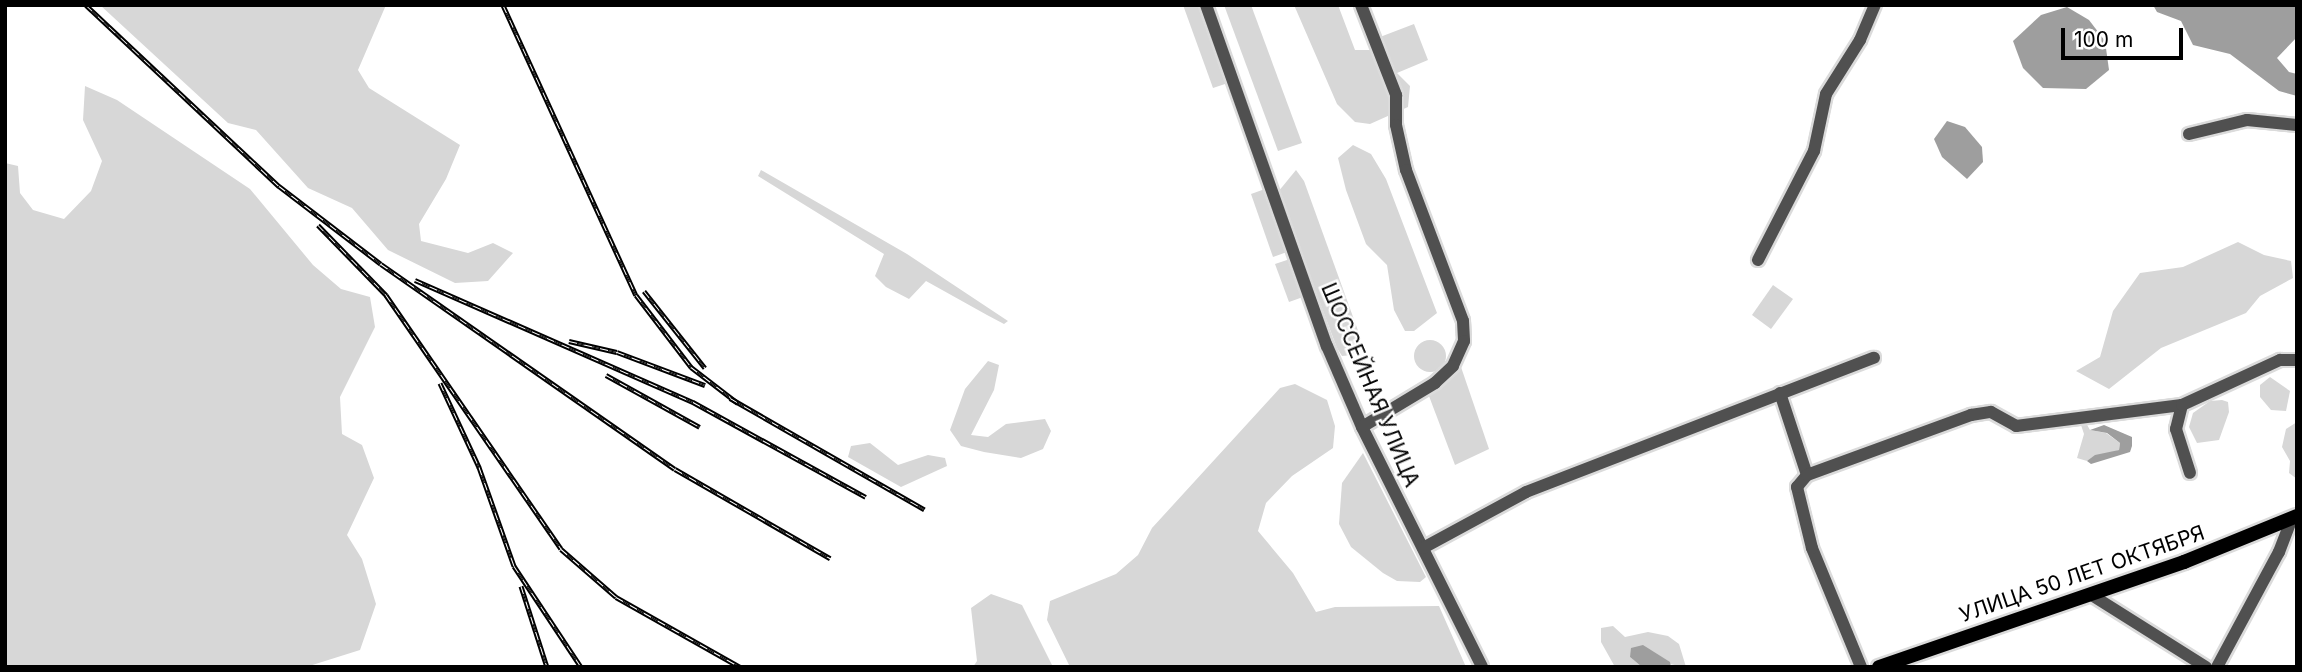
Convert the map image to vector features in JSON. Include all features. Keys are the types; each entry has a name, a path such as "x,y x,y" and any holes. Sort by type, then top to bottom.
{"main road":[{"name":"УЛИЦА 50 ЛЕТ ОКТЯБРЯ","path":"1887,666 2205,555 2294,517"}],"street":[{"name":"ШОССЕЙНАЯ УЛИЦА","path":"1206,5 1327,346 1362,427 1482,667"},
{"path":"1362,5 1396,95 1396,125 1406,170 1463,321 1464,341 1453,366 1435,383 1362,427"},
{"path":"1758,260 1814,151 1826,94 1860,40 1875,5"},
{"path":"2189,134 2247,120 2297,125"},
{"path":"1423,548 1526,492 1874,358"},
{"path":"1861,667 1812,548 1797,487 1807,475 1971,415 1991,412 2016,426 2182,405 2280,360 2297,360"},
{"path":"1780,393 1807,475"},
{"path":"2182,405 2176,429 2190,473"},
{"path":"2217,667 2279,552 2294,517"},
{"path":"2090,594 2206,667"}],"shaded area":[{"path":"100,5 386,5 358,70 369,88 460,145 446,179 419,224 421,241 468,253 493,243 513,253 488,281 455,283 388,250 352,208 308,188 256,130 228,123"},
{"path":"1183,5 1200,5 1228,83 1213,88"},
{"path":"1224,5 1251,5 1302,143 1278,151"},
{"path":"1294,5 1338,5 1355,50 1375,50 1380,37 1414,24 1428,60 1397,73 1410,86 1408,107 1370,124 1355,122 1337,104"},
{"path":"2153,5 2297,5 2297,37 2277,58 2289,72 2297,74 2297,96 2279,91 2230,54 2193,45 2181,21 2157,12"},
{"path":"2067,7 2089,20 2105,41 2109,70 2086,89 2043,88 2023,68 2013,41 2041,15"},
{"path":"85,86 117,100 250,189 313,265 341,289 370,297 375,327 340,397 342,434 362,445 374,478 347,535 362,559 376,604 360,650 306,667 5,667 5,163 18,166 20,193 33,210 64,219 91,191 102,161 83,120"},
{"path":"1947,121 1965,127 1982,147 1983,162 1967,179 1942,157 1934,139"},
{"path":"1353,145 1371,154 1386,179 1437,313 1414,331 1405,331 1394,310 1387,265 1366,244 1346,190 1338,158"},
{"path":"761,170 907,254 1008,321 1004,324 926,281 909,299 886,287 875,276 884,254 758,176"},
{"path":"1296,170 1304,181 1361,339 1353,355 1342,356 1337,348 1278,192"},
{"path":"1265,189 1287,252 1273,257 1251,194"},
{"path":"2238,242 2264,255 2291,261 2293,278 2260,296 2246,313 2161,348 2109,389 2076,371 2100,357 2113,311 2140,273 2183,267"},
{"path":"1290,259 1303,297 1289,302 1275,264"},
{"path":"1773,285 1793,299 1771,329 1752,315"},
{"path":"1430,340 1442,344 1446,356 1442,368 1430,372 1418,368 1414,356 1418,344"},
{"path":"988,361 999,365 994,390 971,435 988,437 1006,424 1045,419 1051,431 1043,449 1021,458 984,452 961,446 950,430 965,389"},
{"path":"1461,367 1489,449 1455,465 1429,396"},
{"path":"2270,377 2290,391 2286,411 2271,410 2260,397 2260,385"},
{"path":"1295,384 1327,400 1335,426 1333,448 1292,476 1266,503 1258,531 1293,573 1316,612 1335,607 1439,606 1466,667 1070,667 1047,620 1050,601 1116,574 1138,555 1152,528 1280,388"},
{"path":"2210,401 2228,402 2229,412 2219,440 2197,443 2189,427 2193,413"},
{"path":"2297,422 2297,479 2289,473 2290,461 2282,447 2286,429"},
{"path":"2086,423 2090,430 2106,433 2120,443 2119,450 2087,461 2077,458 2084,434 2081,425"},
{"path":"2104,425 2132,437 2130,452 2091,464 2087,461 2095,455 2119,450 2120,443 2107,433 2090,430"},
{"path":"870,443 898,465 928,455 945,458 947,466 901,487 848,457 851,446"},
{"path":"1363,453 1426,577 1420,582 1397,581 1383,573 1351,547 1339,524 1342,483"},
{"path":"991,594 1022,605 1053,667 973,667 977,661 971,608"},
{"path":"1613,626 1625,637 1648,632 1668,636 1679,644 1686,667 1630,657 1642,667 1615,667 1601,642 1601,628"},
{"path":"1643,645 1670,662 1671,667 1642,667 1630,657 1631,648"}],"railway":[{"path":"86,5 279,186 381,264 675,469 830,558"},
{"path":"503,5 636,295 691,367 738,403"},
{"path":"318,225 386,295 561,549 616,597 740,667"},
{"path":"415,280 693,402 866,497"},
{"path":"644,291 705,368"},
{"path":"569,341 617,352 705,385"},
{"path":"606,375 700,427"},
{"path":"440,383 479,467 514,566 581,667"},
{"path":"730,398 924,509"},
{"path":"521,586 547,667"}]}
